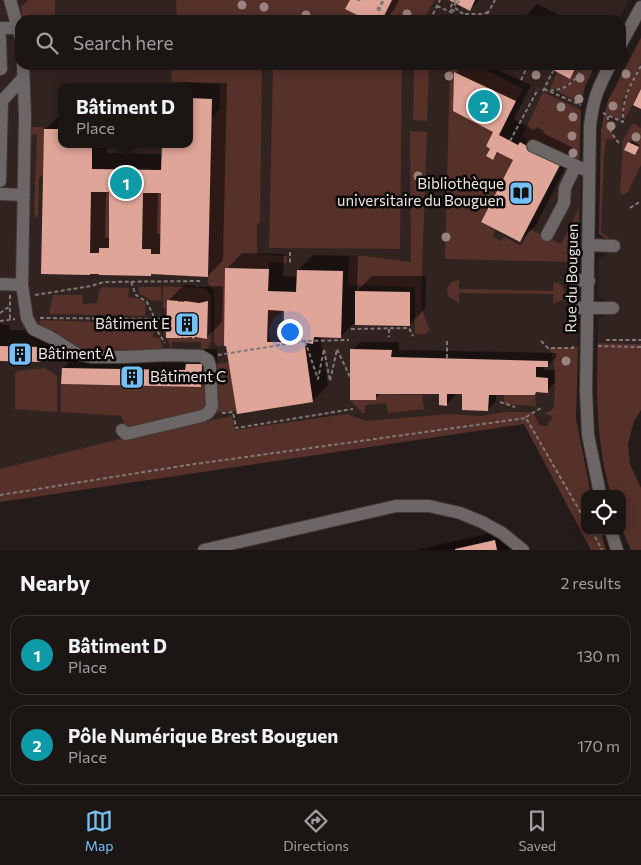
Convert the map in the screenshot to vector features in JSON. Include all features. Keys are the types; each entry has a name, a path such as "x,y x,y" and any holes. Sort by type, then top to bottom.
{"street":[{"path":"0,2 10,0 15,18"},
{"path":"626,34 641,6"},
{"path":"0,34 0,28 15,31"},
{"path":"0,39 1,69"},
{"path":"23,70 25,86 23,291 27,318 33,329 52,338 77,354 91,357 168,354 201,356 208,360 212,372 212,407 208,413 126,434 122,430"},
{"name":"Rue du Bouguen","path":"599,490 588,435 586,391 589,281 589,170 591,110 596,91 607,70"},
{"path":"0,181 2,101 23,78"},
{"path":"532,146 575,167 589,170"},
{"path":"547,235 564,203 564,188 575,167"},
{"path":"0,194 24,195"},
{"path":"589,246 614,246"},
{"path":"574,280 589,281"},
{"path":"0,284 23,291"},
{"path":"575,308 613,308"},
{"path":"204,550 396,506 428,506 460,513 482,522 502,533 523,550"},
{"path":"612,535 617,550"}],"path":[{"path":"378,10 384,0"},
{"path":"432,15 440,0"},
{"path":"487,15 494,0"},
{"path":"437,6 453,13 454,11 450,9 459,1"},
{"path":"453,6 464,14 484,14 489,11"},
{"path":"604,114 623,122 622,107 625,97 641,66"},
{"path":"521,80 526,70"},
{"path":"550,92 570,85 580,70"},
{"path":"553,71 544,90 583,106"},
{"path":"510,141 538,88"},
{"path":"608,116 608,122 614,137 619,143"},
{"path":"630,208 641,201"},
{"path":"290,252 290,265"},
{"path":"0,313 23,291 91,286 104,282 201,282"},
{"path":"131,282 136,295 147,302 155,319 156,329 164,340 168,354"},
{"path":"0,321 27,318 167,319"},
{"path":"351,329 409,328 412,336"},
{"path":"389,329 389,337"},
{"path":"228,353 305,341 349,340"},
{"path":"447,340 447,358"},
{"path":"606,340 641,340"},
{"path":"305,341 318,379 324,349 330,381 337,349 350,377"},
{"path":"541,341 548,348 573,348"},
{"path":"597,346 641,347"},
{"path":"500,402 515,407"},
{"path":"0,496 188,465 526,418 541,408"},
{"path":"208,413 233,412 236,428 353,409"},
{"path":"526,418 581,513"},
{"path":"594,535 602,550"}],"shaded area":[{"path":"0,0 629,0 622,15 15,15 15,70 593,70 585,86 581,103 579,275 575,286 579,284 576,419 590,490 581,490 581,531 524,424 0,502"},
{"path":"29,0 55,0 55,15 22,15 21,6"},
{"path":"176,0 351,0 346,9 358,15 177,15"},
{"path":"392,0 435,0 426,15 384,15"},
{"path":"641,36 641,344 598,343 598,319 605,316 606,302 606,300 598,296 599,259 607,254 607,239 599,234 601,130 607,101 623,70 626,70 626,65"},
{"path":"641,38 641,63 623,99 621,120 605,113 608,101 624,70 626,70"},
{"path":"641,67 641,89 624,120 626,99"},
{"path":"172,70 262,70 260,222 257,224 257,254 287,256 287,263 269,262 268,291 296,292 297,270 343,271 341,338 314,337 313,344 307,343 305,346 313,402 237,414 236,411 216,412 217,364 229,362 226,346 217,346 214,342 214,289 208,284 211,119 220,108 220,84 171,82"},
{"path":"273,70 402,70 400,249 269,248"},
{"path":"414,70 429,70 427,121 413,120"},
{"path":"450,70 486,70 523,89 516,101 454,73 453,111 493,132 486,146 490,149 486,157 493,160 497,152 513,160 481,221 479,221 495,230 493,237 501,241 504,237 521,246 530,229 561,244 579,208 578,262 445,259"},
{"path":"574,70 580,70 570,83 557,89 550,89 557,72 570,79"},
{"path":"582,70 593,70 585,86 581,103 557,91 566,87"},
{"path":"543,92 581,110 579,166 522,137"},
{"path":"604,115 608,116 607,125 614,139 606,139 604,155 601,233 608,237 607,239 599,234 601,130"},
{"path":"635,124 641,128 641,165 628,192 624,195 620,193 623,141 631,125"},
{"path":"29,127 43,127 44,129 43,175 39,178 38,217 34,213 37,135 29,134"},
{"path":"410,131 427,132 421,300 424,316 430,330 425,334 415,334 415,287 348,285 349,256 411,262"},
{"path":"91,192 109,192 109,248 99,253 90,253"},
{"path":"143,193 161,193 160,254 151,254 151,249 142,249"},
{"path":"459,280 459,289 553,291 554,282 562,285 565,293 562,300 553,304 553,294 459,293 459,303 448,296 447,288 452,282"},
{"path":"163,286 206,289 211,296 211,339 208,348 201,350 201,342 172,342 172,349 162,330 167,330 167,338 207,339 208,302 167,300 167,309 163,308"},
{"path":"103,287 129,288 128,297 141,299 146,304 145,316 49,314 53,295 82,295 83,304 97,303 99,291"},
{"path":"139,287 161,287 161,301 151,300 140,294"},
{"path":"39,321 154,324 153,337 160,339 164,349 109,354 88,352 68,345 41,328"},
{"path":"598,343 641,344 641,410 634,421 628,444 630,464 641,488 641,550 631,550 625,535 626,490 610,490 606,475 598,419"},
{"path":"578,347 576,419 590,490 581,490 581,531 524,424 0,502 0,469 124,438 232,416 235,430 347,414 366,421 449,414 482,416 505,412 533,412 540,426 548,426 552,416 545,414 552,410 554,406 555,375 553,359 548,348"},
{"path":"202,364 205,365 207,407 204,411 129,429 126,427 121,416 61,412 61,384 201,387"},
{"path":"45,368 57,376 57,412 15,409 15,374 18,371"},
{"path":"421,393 424,409 388,413 386,403 365,405 365,413 362,413 350,400 375,400 376,394 420,395"},
{"path":"504,395 535,395 536,406 504,404"},
{"path":"583,535 601,535 606,550 591,550"},
{"path":"583,535 601,535 606,550 591,550"}],"building":[{"path":"350,0 392,0 384,15 357,15 345,9"},
{"path":"449,0 475,0 470,11"},
{"path":"553,70 574,70 570,79"},
{"name":"Bibliothèque universitaire du Bouguen","path":"454,72 516,101 499,135 518,145 520,142 560,165 520,242 481,222 513,160 497,152 493,160 486,156 490,149 486,146 493,132 453,111"},
{"path":"641,89 641,109 633,105"},
{"path":"193,98 212,99 208,277 151,274 151,276 41,274 44,129 58,129 58,148 92,148 92,169 161,170 162,148 193,148","holes":["91,192 109,192 109,248 99,248 99,253 90,253","143,193 161,193 160,254 151,254 151,249 142,249"]},
{"path":"628,142 639,147 635,155 624,150"},
{"path":"225,268 269,269 268,291 296,292 297,270 343,271 341,338 314,337 313,344 307,343 305,346 313,402 237,414 226,346 224,346","holes":["268,310 284,311 284,342 267,342"]},
{"path":"355,291 410,292 410,326 355,325"},
{"name":"Bâtiment E","path":"167,300 199,303 208,301 207,339 195,337 193,339 192,337 166,338"},
{"name":"Bâtiment A","path":"0,346 41,347 41,362 0,361"},
{"path":"350,349 392,350 391,357 548,361 548,367 536,367 536,377 548,378 548,393 536,392 535,395 489,395 488,411 462,410 462,394 447,394 447,406 439,405 439,394 376,394 376,400 350,400"},
{"name":"Bâtiment C","path":"186,364 202,364 201,387 61,384 62,368 185,370"},
{"path":"495,540 497,550 455,550 455,549"}],"place":[{"name":"Pôle Numérique Brest Bouguen","path":"484,106"},
{"name":"Bâtiment D","path":"126,183"},
{"name":"Bibliothèque universitaire du Bouguen","path":"521,193"},
{"name":"Bâtiment E","path":"187,324"},
{"name":"Bâtiment A","path":"20,354"},
{"name":"Bâtiment C","path":"132,377"}]}
